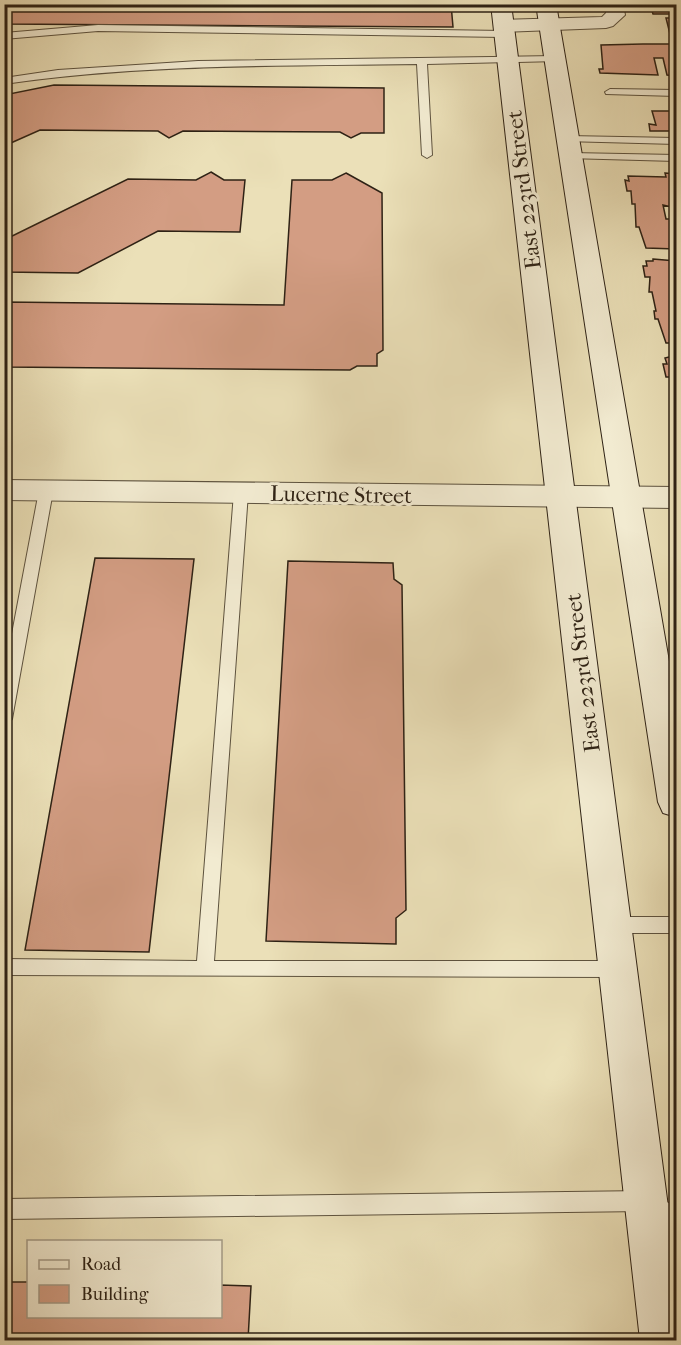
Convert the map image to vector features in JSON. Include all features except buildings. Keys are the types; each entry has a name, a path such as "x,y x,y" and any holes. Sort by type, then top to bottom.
{"main road":[{"path":"548,15 626,497 667,685 676,802"},
{"name":"East 223rd Street","path":"504,31 612,925 661,1209 663,1341"},
{"name":"Lucerne Street","path":"4,490 676,498"}],"street":[{"path":"504,31 548,15 606,22 616,15 615,4"}],"lane":[{"path":"4,36 89,28 504,31 555,59"},
{"path":"4,81 58,73 141,67 422,60 504,31"},
{"path":"422,60 427,154"},
{"path":"610,92 676,93"},
{"path":"570,148 676,141"},
{"path":"570,148 676,158"},
{"path":"4,719 46,491"},
{"path":"205,969 241,493"},
{"path":"612,925 676,924"},
{"path":"4,967 618,969"},
{"path":"4,1209 661,1209"}]}
